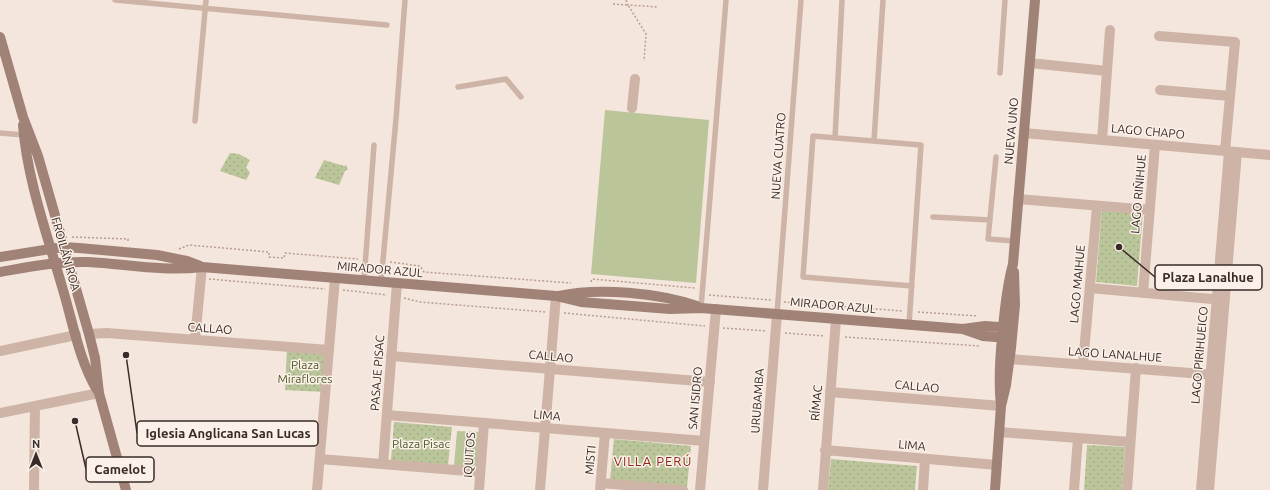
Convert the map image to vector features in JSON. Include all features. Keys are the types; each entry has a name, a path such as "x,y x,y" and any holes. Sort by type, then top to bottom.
{"street":[{"name":"NUEVA UNO","path":"1002,406 999,374 1015,293 1013,264 1035,0"},
{"path":"1102,140 1110,30"},
{"name":"LAGO PIRIHUEICO","path":"1159,36 1235,42 1230,96 1230,151 1209,490"},
{"name":"FROILÁN ROA","path":"0,37 22,117 38,156 69,262 95,358 99,394 126,490"},
{"path":"1030,63 1107,70"},
{"path":"632,108 635,79"},
{"path":"1160,90 1230,96"},
{"name":"FROILÁN ROA","path":"22,117 29,167 51,249 86,367 99,394"},
{"name":"LAGO CHAPO","path":"1024,133 1270,155"},
{"name":"LAGO RIÑIHUE","path":"1143,293 1155,145"},
{"path":"1018,199 1150,210"},
{"name":"LAGO MAIHUE","path":"1083,364 1097,206"},
{"name":"MIRADOR AZUL","path":"0,258 64,247 157,255 202,267"},
{"name":"MIRADOR AZUL","path":"0,272 69,262 178,269 202,267 556,296 581,302 670,309 716,309 964,329 985,326 1008,327"},
{"path":"195,340 202,267"},
{"path":"317,490 335,278"},
{"name":"PASAJE PISAC","path":"383,464 397,283"},
{"path":"1090,288 1221,300"},
{"path":"540,490 556,296"},
{"name":"SAN ISIDRO","path":"700,490 716,309"},
{"name":"URUBAMBA","path":"763,490 775,332 778,314"},
{"name":"RÍMAC","path":"822,490 836,319"},
{"name":"MIRADOR AZUL","path":"964,329 983,336 1007,338"},
{"name":"CALLAO","path":"89,334 107,333 329,350"},
{"path":"0,351 76,335"},
{"name":"NUEVA UNO","path":"995,490 999,432 1010,359 1007,338"},
{"name":"CALLAO","path":"391,356 710,382"},
{"name":"LAGO LANALHUE","path":"1010,359 1215,375"},
{"path":"1127,490 1136,368"},
{"name":"LAGO PIRIHUEICO","path":"1201,490 1215,375"},
{"name":"CALLAO","path":"830,392 1002,406"},
{"path":"0,413 99,394"},
{"path":"34,490 35,406"},
{"name":"LIMA","path":"386,414 704,441"},
{"name":"IQUITOS","path":"479,490 484,423"},
{"path":"999,432 1130,442"},
{"name":"MISTI","path":"600,487 605,433"},
{"path":"1074,490 1078,438"},
{"name":"LIMA","path":"825,450 997,465"},
{"path":"320,459 480,472"},
{"path":"923,490 925,459"},
{"path":"600,487 683,490"}],"lane":[{"path":"115,0 387,25"},
{"path":"195,121 206,0"},
{"path":"380,282 396,119 405,0"},
{"path":"701,308 726,0"},
{"name":"NUEVA CUATRO","path":"778,314 801,0"},
{"path":"834,138 842,0"},
{"path":"874,141 883,0"},
{"path":"1000,73 1005,0"},
{"path":"458,87 506,79 521,97"},
{"path":"0,133 24,135"},
{"path":"909,325 912,286 921,145 813,136 803,277 912,286"},
{"path":"364,280 374,145"},
{"path":"996,157 988,239 1015,241"},
{"path":"933,217 990,220"}],"path":[{"path":"626,0 646,34 644,61"},
{"path":"614,4 658,7"},
{"path":"72,237 128,239 128,246"},
{"path":"178,249 189,245 269,252 269,257 284,258 285,253 365,260"},
{"path":"383,261 420,266 424,272 575,284"},
{"path":"201,279 396,296 420,302 555,312 775,332 983,346"},
{"path":"591,285 592,279 702,288 708,289 708,294 779,301 984,317"}],"green space":[{"path":"605,110 709,120 696,283 591,274"},
{"path":"230,153 239,154 250,160 246,167 250,173 246,180 220,171"},
{"path":"324,160 344,166 346,165 348,169 345,171 339,185 315,178"},
{"path":"1102,208 1143,212 1137,286 1096,282"},
{"name":"Plaza Miraflores","path":"287,349 327,352 324,392 285,390"},
{"name":"Plaza Pisac","path":"394,422 452,427 448,465 391,460"},
{"path":"457,431 480,432 477,467 454,466"},
{"path":"614,439 691,446 687,487 610,480"},
{"path":"1087,445 1125,447 1122,490 1084,490"},
{"path":"831,459 917,466 915,490 828,490"}],"place":[{"name":"Plaza Lanalhue","path":"1119,247"},
{"name":"Iglesia Anglicana San Lucas","path":"126,355"},
{"name":"Camelot","path":"75,421"}],"district":[{"name":"VILLA PERÚ","path":"653,461"}]}
